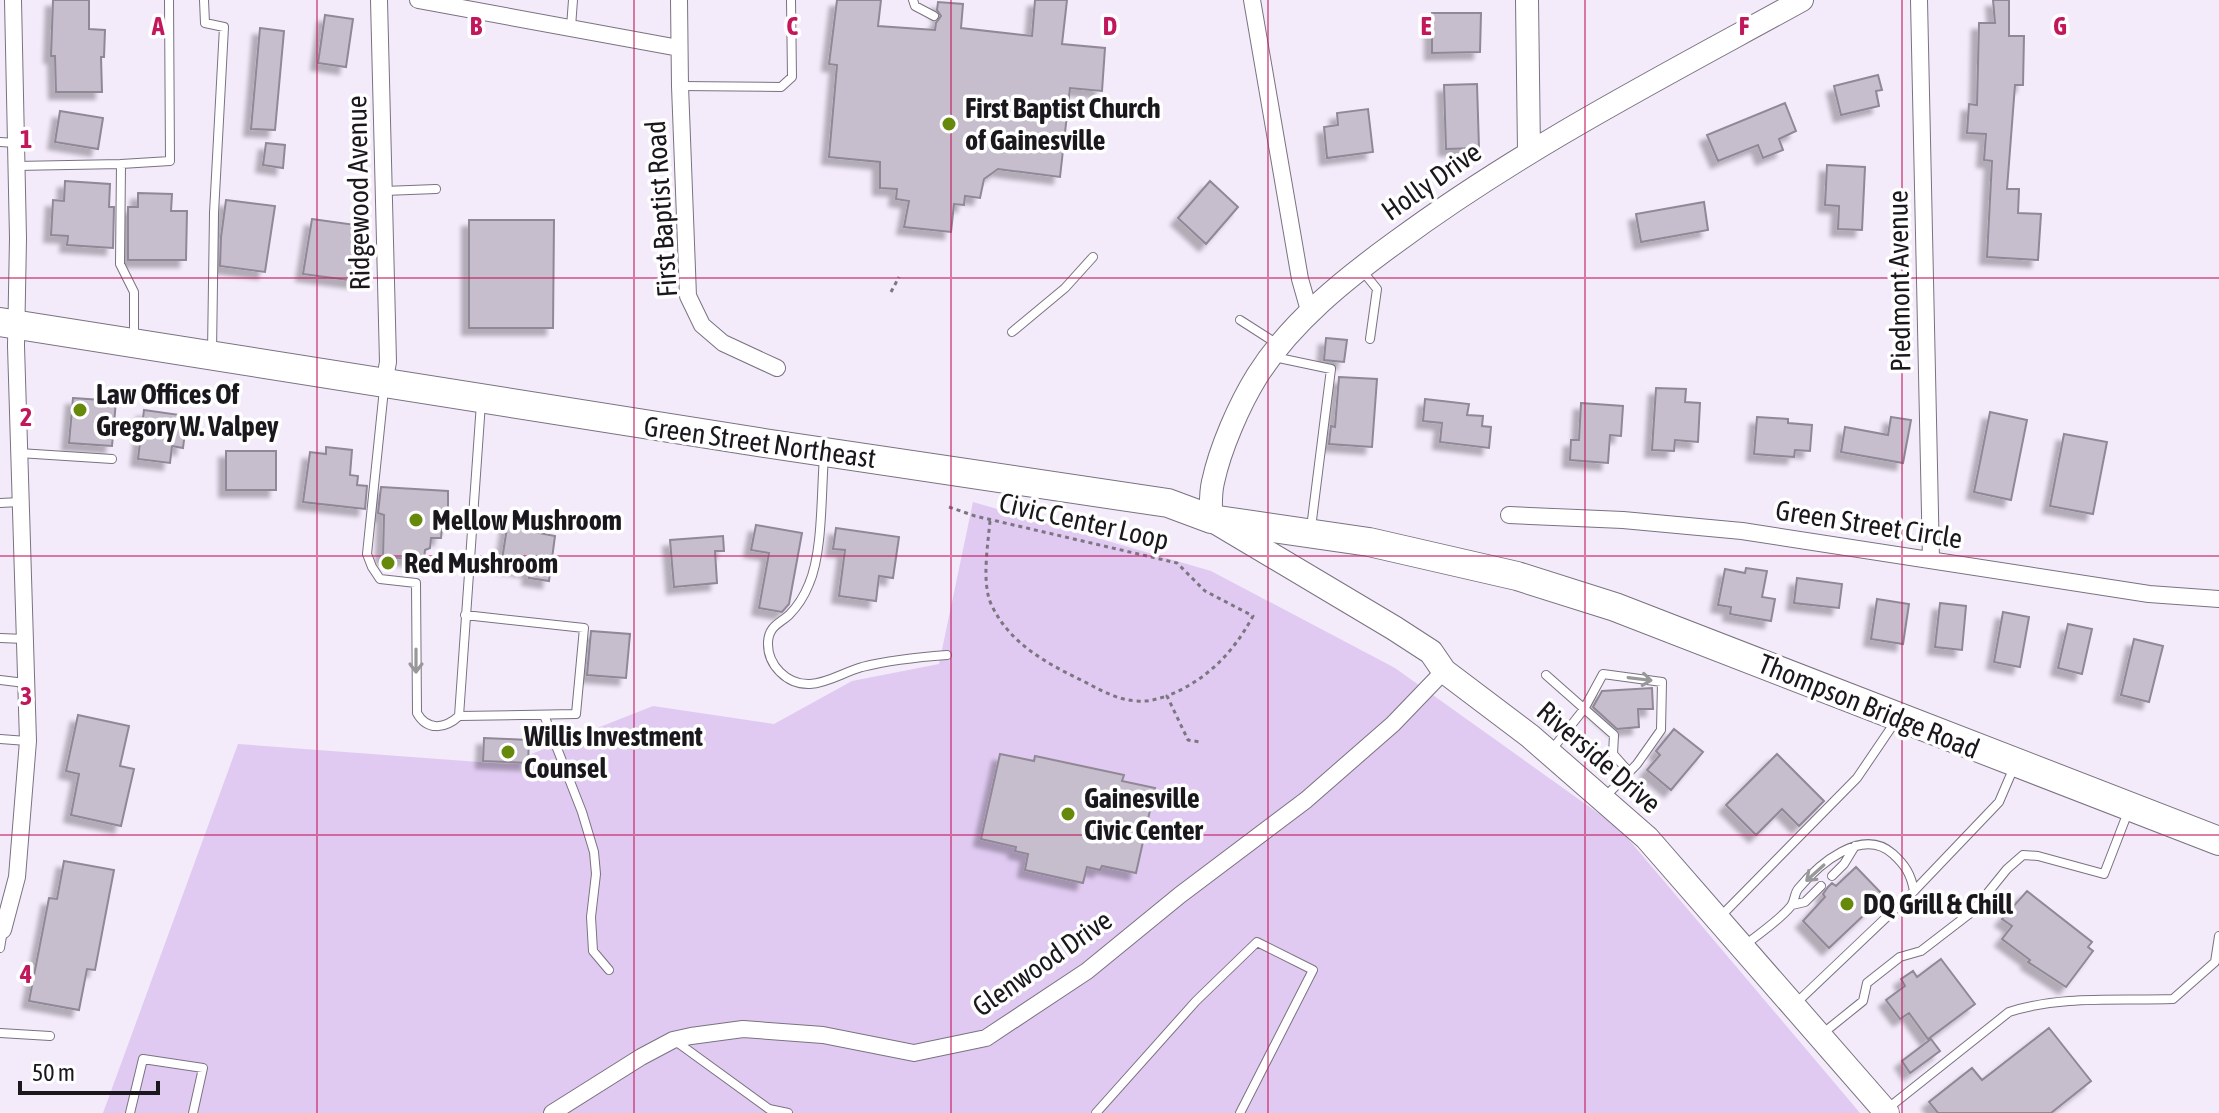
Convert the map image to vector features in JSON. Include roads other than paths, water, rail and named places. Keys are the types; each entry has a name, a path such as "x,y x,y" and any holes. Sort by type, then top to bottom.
{"highway":[{"name":"Green Street Northeast","path":"8,324 1168,503 1211,519 1369,542 1517,576"},
{"name":"Thompson Bridge Road","path":"1517,576 1615,607 2219,841"}],"main road":[{"name":"Riverside Drive","path":"1211,519 1431,652 1444,671 1550,753 1603,799 1647,838 1819,1035 1877,1108"}],"street":[{"path":"3,922 17,877 28,741 19,453 8,324 18,238 16,166 8,142 13,0"},
{"name":"Ridgewood Avenue","path":"379,0 388,362 384,384"},
{"path":"418,0 679,48"},
{"name":"First Baptist Road","path":"679,0 688,296 702,325 723,343 777,368"},
{"path":"1252,0 1300,279 1310,314"},
{"path":"1527,0 1529,151"},
{"name":"Holly Drive","path":"1211,519 1212,483 1250,390 1276,351 1310,314 1360,269 1437,211 1529,151 1802,0"},
{"name":"Piedmont Avenue","path":"1919,0 1931,560"},
{"name":"Green Street Circle","path":"1509,515 1623,520 1742,531 2149,594 2219,599"},
{"name":"Glenwood Drive","path":"552,1113 673,1040 743,1029 823,1035 914,1053 986,1038 1087,971 1158,912 1306,800 1393,724 1444,671"}],"lane":[{"path":"16,166 170,161 169,0"},
{"path":"204,0 205,23 224,27 214,213 212,356"},
{"path":"571,28 573,0"},
{"path":"680,86 781,87 792,77 791,0"},
{"path":"913,0 915,6 934,16"},
{"path":"121,164 120,264 134,292 134,345"},
{"path":"384,191 436,189"},
{"path":"1012,332 1065,288 1093,257"},
{"path":"1360,269 1377,289 1370,339"},
{"path":"1240,320 1276,351 1331,369 1310,533"},
{"path":"384,384 367,554 380,579 416,583 417,713 422,722 436,727 451,724 459,716 481,398"},
{"path":"825,452 814,570 800,601 790,614 774,625 768,635 768,653 778,671 791,681 808,684 861,668 947,655"},
{"path":"19,453 112,459"},
{"path":"0,503 21,502"},
{"path":"459,716 576,714 584,628 465,615"},
{"path":"0,638 25,639"},
{"path":"1550,753 1584,709 1603,674 1662,682 1661,730 1629,772 1603,799"},
{"path":"1546,675 1614,735 1613,754 1629,772"},
{"path":"0,680 26,683"},
{"path":"544,715 582,812 594,852 593,951 609,970"},
{"path":"1718,919 1857,778 1897,718"},
{"path":"0,739 28,741"},
{"path":"1793,1005 1914,891 1999,802 2015,764"},
{"path":"1819,1035 1863,1001 1867,983 1900,957 1921,951 1973,911 2007,869 2023,855 2038,856 2104,874 2130,807"},
{"path":"1792,905 1796,891 1840,851 1855,846 1877,844 1891,852 1911,873 1914,891"},
{"path":"1832,876 1855,846"},
{"path":"1742,947 1792,905 1805,902 1821,886"},
{"path":"0,948 3,922"},
{"path":"1877,1108 2009,1012 2030,1005 2062,1002 2173,999 2215,962 2219,936"},
{"path":"1096,1113 1186,1011 1257,942 1313,970 1240,1113"},
{"path":"0,1033 50,1036"},
{"path":"673,1040 769,1109 788,1113"},
{"path":"130,1113 143,1059 203,1068 193,1113"}],"place":[{"name":"First Baptist Church of Gainesville","path":"949,124"},
{"name":"Law Offices Of Gregory W. Valpey","path":"80,410"},
{"name":"Mellow Mushroom","path":"416,520"},
{"name":"Red Mushroom","path":"388,563"},
{"name":"Willis Investment Counsel","path":"508,752"},
{"name":"Gainesville Civic Center","path":"1068,814"},
{"name":"DQ Grill & Chill","path":"1847,904"}]}
